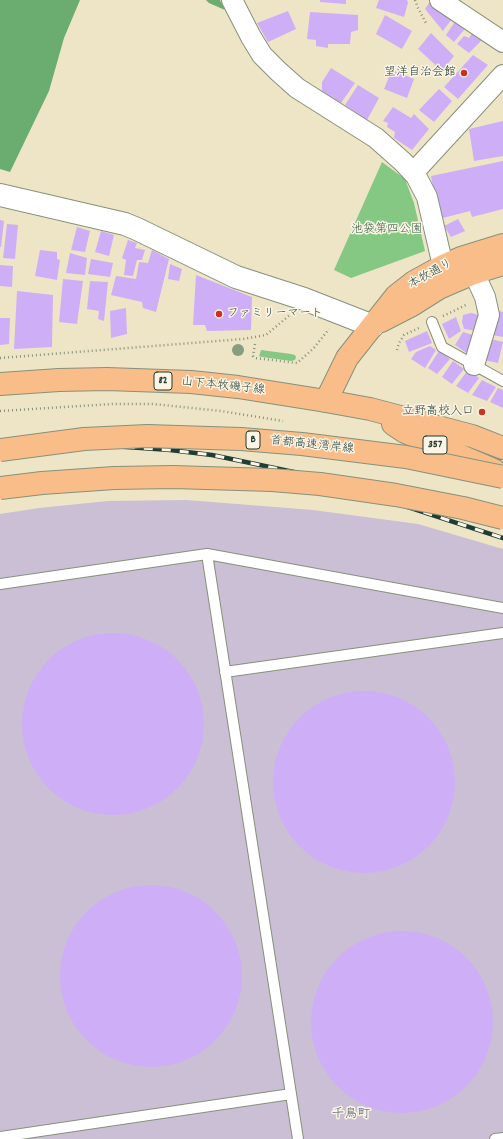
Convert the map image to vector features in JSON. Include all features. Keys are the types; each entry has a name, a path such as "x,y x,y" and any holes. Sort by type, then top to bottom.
{"main road":[{"name":"本牧通り","path":"326,401 347,358 396,296 414,282 443,266 461,258 503,245"},
{"name":"本牧通り","path":"372,326 412,305 439,288 474,273 503,264"},
{"name":"山下本牧磯子線","path":"0,384 59,380 107,379 191,382 238,387 326,401"},
{"name":"357","path":"326,401 370,409 472,436 503,448"},
{"name":"357","path":"370,409 405,432 503,476"},
{"name":"首都高速湾岸線","path":"0,450 84,439 147,436 241,439 302,444 406,457 503,476"},
{"path":"0,488 42,483 151,477 272,480 320,484 396,495 463,508 503,518"}],"street":[{"path":"232,0 251,38 262,55 278,71 297,88 376,138 413,173 427,197 443,266"},
{"path":"440,0 503,42"},
{"path":"413,173 503,75"},
{"path":"0,195 125,224 236,276 304,299 372,326"},
{"path":"474,273 491,301 489,315 474,365"}],"lane":[{"path":"432,322 442,347 503,381"},
{"path":"0,584 207,554 503,608"},
{"path":"207,554 298,1139"},
{"path":"225,672 503,633"},
{"path":"0,1137 291,1094"},
{"path":"495,1139 503,1138"}],"path":[{"path":"415,0 427,25"},
{"path":"397,350 399,342 404,335 432,322 491,301"},
{"path":"0,358 243,339 266,335 297,310"},
{"path":"255,344 253,356 255,358 297,363 313,349 331,327"},
{"path":"0,411 112,404"}],"shaded area":[{"path":"186,500 313,510 418,524 503,549 503,1139 0,1139 0,514 39,508 108,501"}],"green space":[{"path":"0,0 80,0 64,38 49,91 10,172 0,169"},
{"path":"206,0 220,0 225,10 209,3"},
{"name":"池袋第四公園","path":"382,162 405,179 414,203 425,251 351,278 334,270"},
{"path":"261,350 291,354 295,355 296,357 295,360 291,361 262,357 259,356"}],"building":[{"path":"320,0 346,0 346,4 320,2"},
{"path":"379,0 407,0 408,3 404,17 376,8"},
{"path":"431,0 454,16 443,31 425,9"},
{"path":"288,11 296,29 268,42 257,23"},
{"path":"310,12 358,15 358,30 351,32 350,44 328,44 328,48 316,46 316,40 307,39"},
{"path":"385,15 412,31 402,49 376,34"},
{"path":"458,17 468,25 454,42 446,35"},
{"path":"474,30 484,38 469,53 457,44 464,36 469,38"},
{"path":"431,33 454,56 442,71 418,49"},
{"path":"473,55 488,65 458,99 444,87"},
{"path":"331,68 355,83 341,103 322,92 322,82"},
{"path":"392,70 414,79 407,98 384,89"},
{"path":"358,85 379,98 367,120 345,105"},
{"path":"439,89 452,101 434,122 419,110"},
{"path":"393,107 411,118 414,114 429,129 412,150 394,138 395,132 387,127 388,123 383,121"},
{"path":"503,121 503,156 474,161 469,129"},
{"path":"503,161 503,209 472,217 470,211 439,219 431,176"},
{"path":"458,219 465,231 451,237 444,226"},
{"path":"0,220 4,221 1,247 0,247"},
{"path":"7,224 18,225 15,259 3,258"},
{"path":"77,227 90,231 85,252 71,250"},
{"path":"101,231 114,235 109,256 95,252"},
{"path":"128,240 137,243 135,248 145,250 142,260 137,260 133,276 124,275 126,260 122,258"},
{"path":"40,250 57,252 57,259 60,260 57,280 35,276"},
{"path":"152,250 169,259 156,312 143,308 142,302 111,295 116,276 136,279 139,262 148,263"},
{"path":"70,253 87,258 85,275 66,273"},
{"path":"91,259 113,263 110,277 88,274"},
{"path":"170,264 182,269 179,281 168,279"},
{"path":"0,265 13,266 12,287 0,286"},
{"path":"196,275 252,297 251,330 207,331 205,325 193,325"},
{"path":"63,279 83,281 77,324 59,322"},
{"path":"90,281 108,282 104,321 98,319 99,311 87,309"},
{"path":"17,291 53,295 52,347 14,349"},
{"path":"126,308 127,334 111,338 110,311"},
{"path":"498,311 503,312 503,337 492,335"},
{"path":"471,313 482,316 478,331 464,329 462,322 463,315"},
{"path":"456,317 461,331 449,339 442,324"},
{"path":"0,318 10,318 9,344 0,345"},
{"path":"427,331 432,343 409,352 405,341"},
{"path":"463,332 476,336 468,354 455,345"},
{"path":"491,339 503,342 498,363 484,360"},
{"path":"430,346 436,350 425,368 411,359 416,352"},
{"path":"439,351 450,359 437,374 428,368"},
{"path":"453,361 464,369 452,384 442,377"},
{"path":"468,370 479,378 468,393 456,386"},
{"path":"482,380 496,387 487,401 472,395"},
{"path":"498,388 503,390 503,408 490,402"},
{"path":"104,633 122,633 148,640 164,648 183,666 189,673 197,689 204,715 204,733 197,759 189,775 171,794 164,800 139,811 122,815 104,815 78,808 62,800 37,775 29,759 24,742 22,733 22,715 29,689 37,673 62,648 78,640 95,635"},
{"path":"355,691 373,691 399,698 415,706 434,724 440,731 448,747 455,773 455,791 448,817 440,833 422,852 415,858 390,869 373,873 355,873 329,866 313,858 288,833 280,817 275,800 273,791 273,773 280,747 288,731 313,706 329,698 346,693"},
{"path":"142,885 160,885 186,892 202,900 221,918 227,925 235,941 242,967 242,985 235,1011 227,1027 209,1046 202,1052 177,1063 160,1067 142,1067 116,1060 100,1052 75,1027 67,1011 62,994 60,985 60,967 67,941 75,925 100,900 116,892 133,887"},
{"path":"393,931 411,931 437,938 453,946 472,964 478,971 486,987 493,1013 493,1031 486,1057 478,1073 460,1092 453,1098 428,1109 411,1113 393,1113 367,1106 351,1098 326,1073 318,1057 313,1040 311,1031 311,1013 318,987 326,971 351,946 367,938 384,933"}],"railway":[{"path":"0,442 68,443 170,450 212,455 313,476 503,538"}],"place":[{"name":"望洋自治会館","path":"464,73"},
{"name":"ファミリーマート","path":"219,314"},
{"name":"立野高校入口","path":"482,412"}],"district":[{"name":"千鳥町","path":"351,1115"}]}
